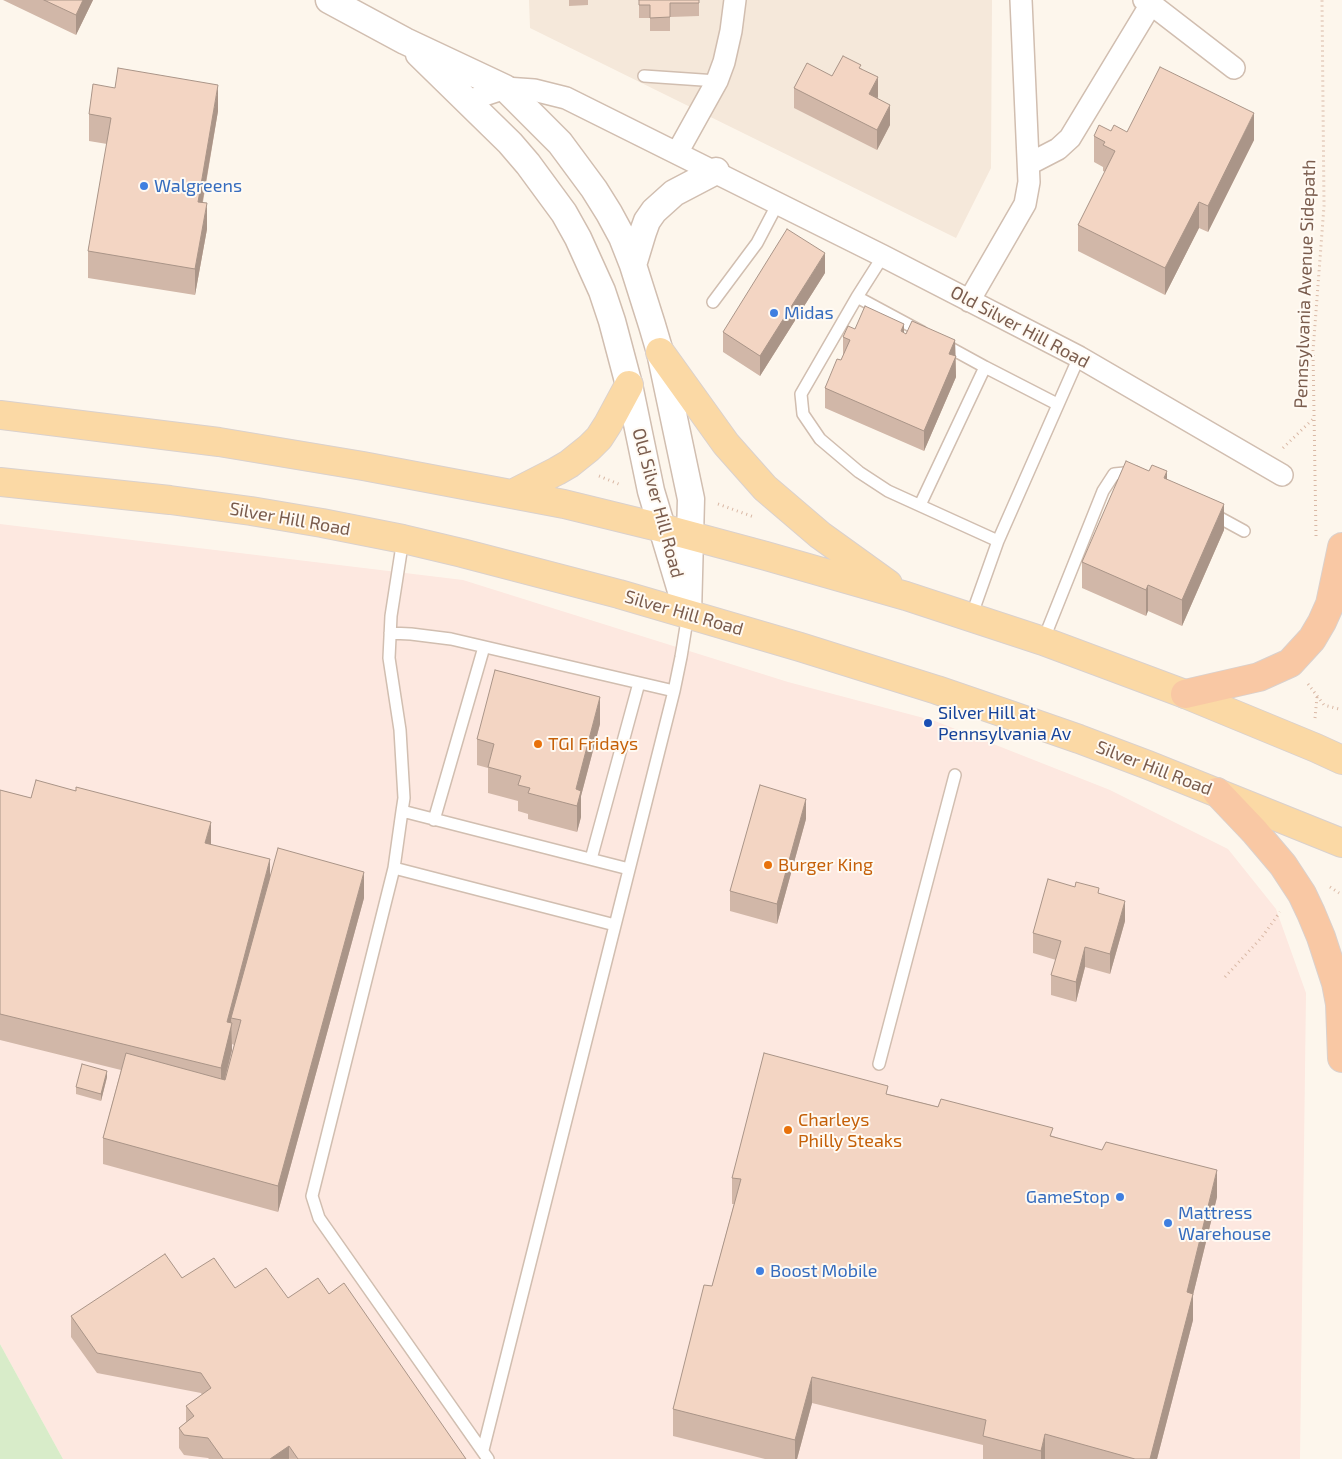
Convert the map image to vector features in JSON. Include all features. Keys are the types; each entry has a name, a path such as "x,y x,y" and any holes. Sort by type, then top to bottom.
{"highway":[{"path":"1185,694 1259,676 1290,662 1312,640 1330,604 1329,545"},
{"path":"1217,792 1283,865 1311,912 1336,983 1340,1004 1342,1058"}],"main road":[{"path":"660,352 726,444 765,488 820,535 906,596"},
{"path":"512,494 569,464 589,448 599,438 608,424 629,385"},
{"path":"0,415 219,442 363,466 512,494 662,528 906,596 1043,641 1185,694 1342,760"},
{"name":"Silver Hill Road","path":"0,482 94,491 251,511 322,523 403,539 610,591 937,690 1079,739 1342,842"}],"street":[{"name":"Old Silver Hill Road","path":"329,0 405,40 505,88 554,137 578,166 609,213 622,237 633,265 660,352 691,498 688,614"},
{"path":"677,153 717,81 724,62 731,31 735,0"},
{"path":"969,301 1025,204 1029,182 1021,0"},
{"path":"1028,164 1058,149 1070,138 1148,2 1234,68"},
{"name":"Old Silver Hill Road","path":"405,40 516,150 545,186 564,213 578,238 602,291 612,322 629,385 651,491 688,614"},
{"name":"Old Silver Hill Road","path":"468,104 486,94 505,88 534,90 566,98 883,256 1079,357 1274,470"},
{"path":"633,265 643,232 654,211 674,193 716,172"}],"lane":[{"path":"644,76 717,81"},
{"path":"713,302 757,243 778,203"},
{"path":"883,256 801,394 804,414 820,439 859,472 888,491 998,541"},
{"path":"857,297 1057,404"},
{"path":"971,617 998,541 1079,357"},
{"path":"920,506 985,367"},
{"path":"1043,641 1103,491 1114,474 1134,472 1142,476"},
{"path":"1202,508 1244,531"},
{"path":"403,539 391,616 389,658 400,730 404,798 394,868 312,1196 319,1218 485,1454"},
{"path":"485,1454 674,691 688,614"},
{"path":"390,633 451,639 674,691"},
{"path":"434,820 484,647"},
{"path":"590,859 639,683"},
{"path":"880,1064 955,775"},
{"path":"402,811 629,869"},
{"path":"394,868 615,925"}],"path":[{"name":"Pennsylvania Avenue Sidepath","path":"1322,0 1324,206 1313,351 1314,418 1329,545"},
{"path":"1274,470 1314,418"},
{"path":"596,474 621,485"},
{"path":"715,503 756,518"},
{"path":"1306,682 1324,705 1339,709"},
{"path":"1315,720 1317,696"},
{"path":"1226,977 1262,937 1282,909"}],"shaded area":[{"path":"529,0 992,0 991,168 956,238 530,28"},
{"path":"0,524 463,580 788,682 935,721 1110,790 1228,849 1276,909 1306,993 1300,1459 63,1459 0,1344"}],"green space":[{"path":"0,1344 63,1459 0,1459"}],"building":[{"path":"44,0 83,0 76,15"},
{"path":"639,0 699,0 699,3 670,3 670,17 650,18 650,5 639,5"},
{"path":"843,56 861,65 859,68 878,77 869,94 890,105 877,130 794,88 807,63 832,76"},
{"path":"1160,67 1254,113 1208,206 1199,202 1165,268 1078,225 1115,151 1103,145 1105,142 1094,136 1099,125 1111,131 1114,125 1127,132"},
{"path":"118,68 218,85 198,202 207,203 195,269 88,251 111,118 89,114 93,84 115,88"},
{"name":"Midas","path":"787,229 825,253 760,356 723,332"},
{"path":"865,306 904,324 901,331 906,334 912,321 955,340 949,354 956,356 924,431 825,388 837,359 841,360 850,340 843,337 848,326 855,329"},
{"path":"1126,461 1149,471 1152,465 1167,471 1164,478 1224,504 1182,600 1148,585 1146,590 1082,562"},
{"name":"TGI Fridays","path":"495,670 600,697 576,789 581,791 577,806 528,793 530,788 518,785 521,776 488,767 494,744 477,739"},
{"path":"36,780 76,791 76,787 211,822 205,843 270,859 227,1022 232,1023 221,1068 0,1014 0,790 31,798"},
{"name":"Burger King","path":"760,785 806,799 777,904 730,891"},
{"path":"278,848 364,872 278,1186 103,1138 126,1053 225,1080 241,1020 231,1018"},
{"path":"1048,879 1075,887 1076,882 1099,888 1098,893 1125,901 1110,954 1085,947 1076,982 1051,975 1061,941 1033,933"},
{"path":"764,1053 888,1086 886,1094 938,1107 941,1099 1053,1128 1050,1136 1102,1150 1106,1142 1217,1170 1187,1292 1193,1294 1150,1459 1135,1459 1045,1434 1041,1451 983,1436 986,1420 812,1377 795,1440 673,1409 704,1285 712,1286 741,1179 732,1178"},
{"path":"82,1064 107,1071 101,1094 76,1087"},
{"path":"165,1254 182,1278 214,1258 235,1288 266,1268 288,1298 318,1278 329,1294 344,1283 466,1459 298,1459 289,1446 270,1459 223,1459 208,1438 184,1435 179,1428 194,1416 186,1406 211,1388 201,1373 97,1353 71,1316"}],"place":[{"name":"Walgreens","path":"144,186"},
{"name":"Midas","path":"774,313"},
{"name":"Silver Hill at Pennsylvania Av","path":"928,723"},
{"name":"TGI Fridays","path":"538,744"},
{"name":"Burger King","path":"768,865"},
{"name":"Charleys Philly Steaks","path":"788,1130"},
{"name":"GameStop","path":"1120,1197"},
{"name":"Mattress Warehouse","path":"1168,1223"},
{"name":"Boost Mobile","path":"760,1271"}]}
